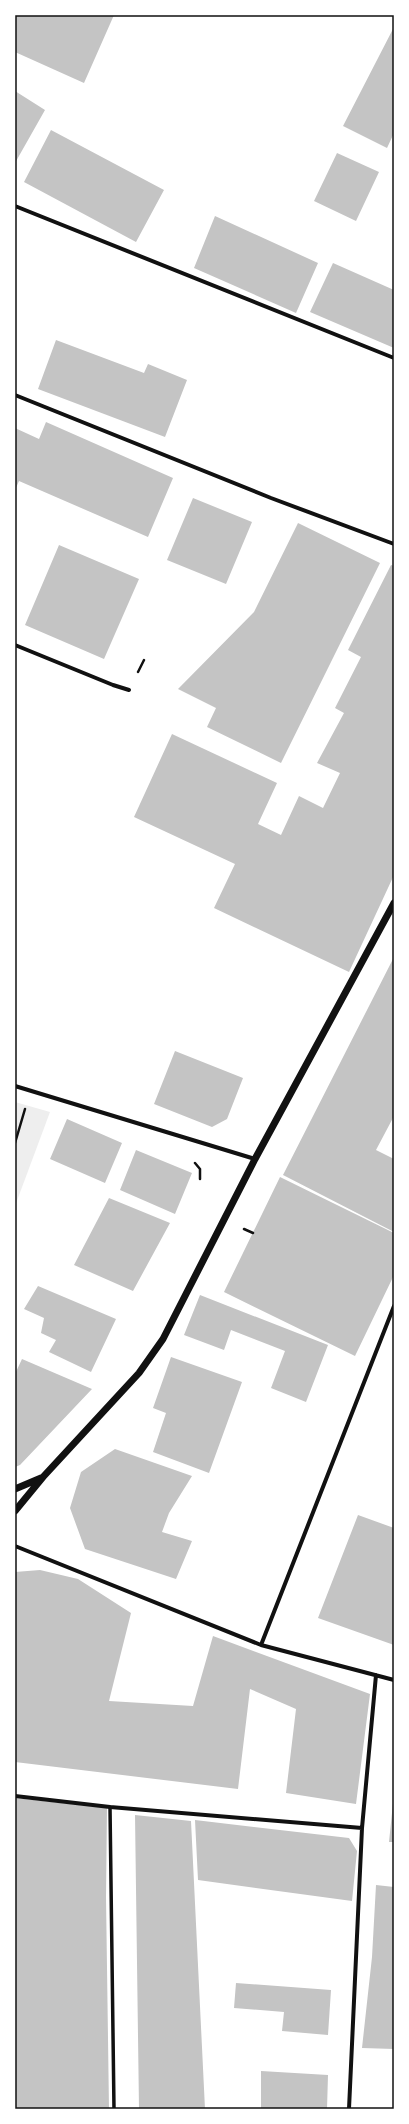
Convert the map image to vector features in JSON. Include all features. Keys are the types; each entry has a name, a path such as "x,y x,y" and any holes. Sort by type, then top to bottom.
{"street":[{"path":"15,206 394,358"},
{"path":"15,395 271,498 394,544"},
{"path":"15,645 113,685 129,690"},
{"path":"15,1511 43,1477 139,1373 163,1339 255,1159 394,903"},
{"path":"15,1086 30,1092 255,1159"},
{"path":"261,1645 394,1306"},
{"path":"15,1489 43,1477"},
{"path":"15,1546 261,1645 376,1674 394,1680"},
{"path":"349,2109 362,1828 376,1674"},
{"path":"15,1796 110,1807 362,1828"},
{"path":"110,1807 114,2109"}],"path":[{"path":"136,675 144,660"},
{"path":"15,1143 30,1092"}],"shaded area":[{"path":"15,1102 50,1112 15,1206"}],"building":[{"path":"15,15 114,15 84,83 15,52"},
{"path":"394,27 394,133 387,148 343,126"},
{"path":"15,91 45,110 15,163"},
{"path":"51,130 164,190 136,242 24,182"},
{"path":"337,153 379,172 356,221 314,201"},
{"path":"215,216 318,263 296,313 194,268"},
{"path":"333,263 394,290 394,348 310,312"},
{"path":"56,340 144,373 148,364 187,380 165,437 38,389"},
{"path":"46,422 173,478 148,537 19,481 15,490 15,428 39,439"},
{"path":"193,498 252,522 226,584 167,560"},
{"path":"298,523 380,563 281,763 207,727 216,708 178,689 254,612"},
{"path":"59,545 139,579 104,659 25,625"},
{"path":"391,565 394,566 394,875 349,972 214,908 235,864 134,817 172,734 277,783 258,824 281,835 299,796 323,808 340,773 317,763 344,713 335,708 361,657 348,650"},
{"path":"394,957 394,1116 376,1150 394,1159 394,1232 283,1175"},
{"path":"175,1051 243,1078 227,1119 212,1127 154,1104"},
{"path":"67,1119 122,1143 105,1183 50,1159"},
{"path":"136,1150 192,1173 175,1214 120,1190"},
{"path":"280,1177 394,1233 394,1275 355,1356 224,1292"},
{"path":"109,1198 170,1223 133,1291 74,1265"},
{"path":"38,1286 116,1319 91,1372 49,1352 56,1340 41,1333 44,1318 24,1309"},
{"path":"200,1295 328,1345 306,1402 271,1388 285,1351 231,1330 224,1350 184,1335"},
{"path":"171,1357 242,1382 209,1473 153,1452 166,1413 153,1408"},
{"path":"22,1359 92,1389 20,1465 15,1467 15,1374"},
{"path":"115,1449 192,1476 169,1513 162,1532 192,1541 176,1579 85,1549 70,1508 81,1472"},
{"path":"358,1515 394,1528 394,1645 318,1618"},
{"path":"40,1570 78,1579 131,1613 109,1701 193,1706 213,1636 370,1694 356,1804 286,1793 296,1709 250,1689 238,1789 15,1762 15,1572"},
{"path":"15,1798 107,1808 106,1897 109,2109 15,2109"},
{"path":"393,1803 394,1842 389,1842"},
{"path":"135,1815 191,1821 205,2109 139,2109"},
{"path":"195,1820 349,1838 357,1851 352,1901 198,1880"},
{"path":"376,1885 394,1887 394,2049 362,2048 372,1957"},
{"path":"236,1983 331,1990 328,2035 282,2031 284,2012 234,2008"},
{"path":"261,2071 328,2075 327,2109 261,2109"}]}
